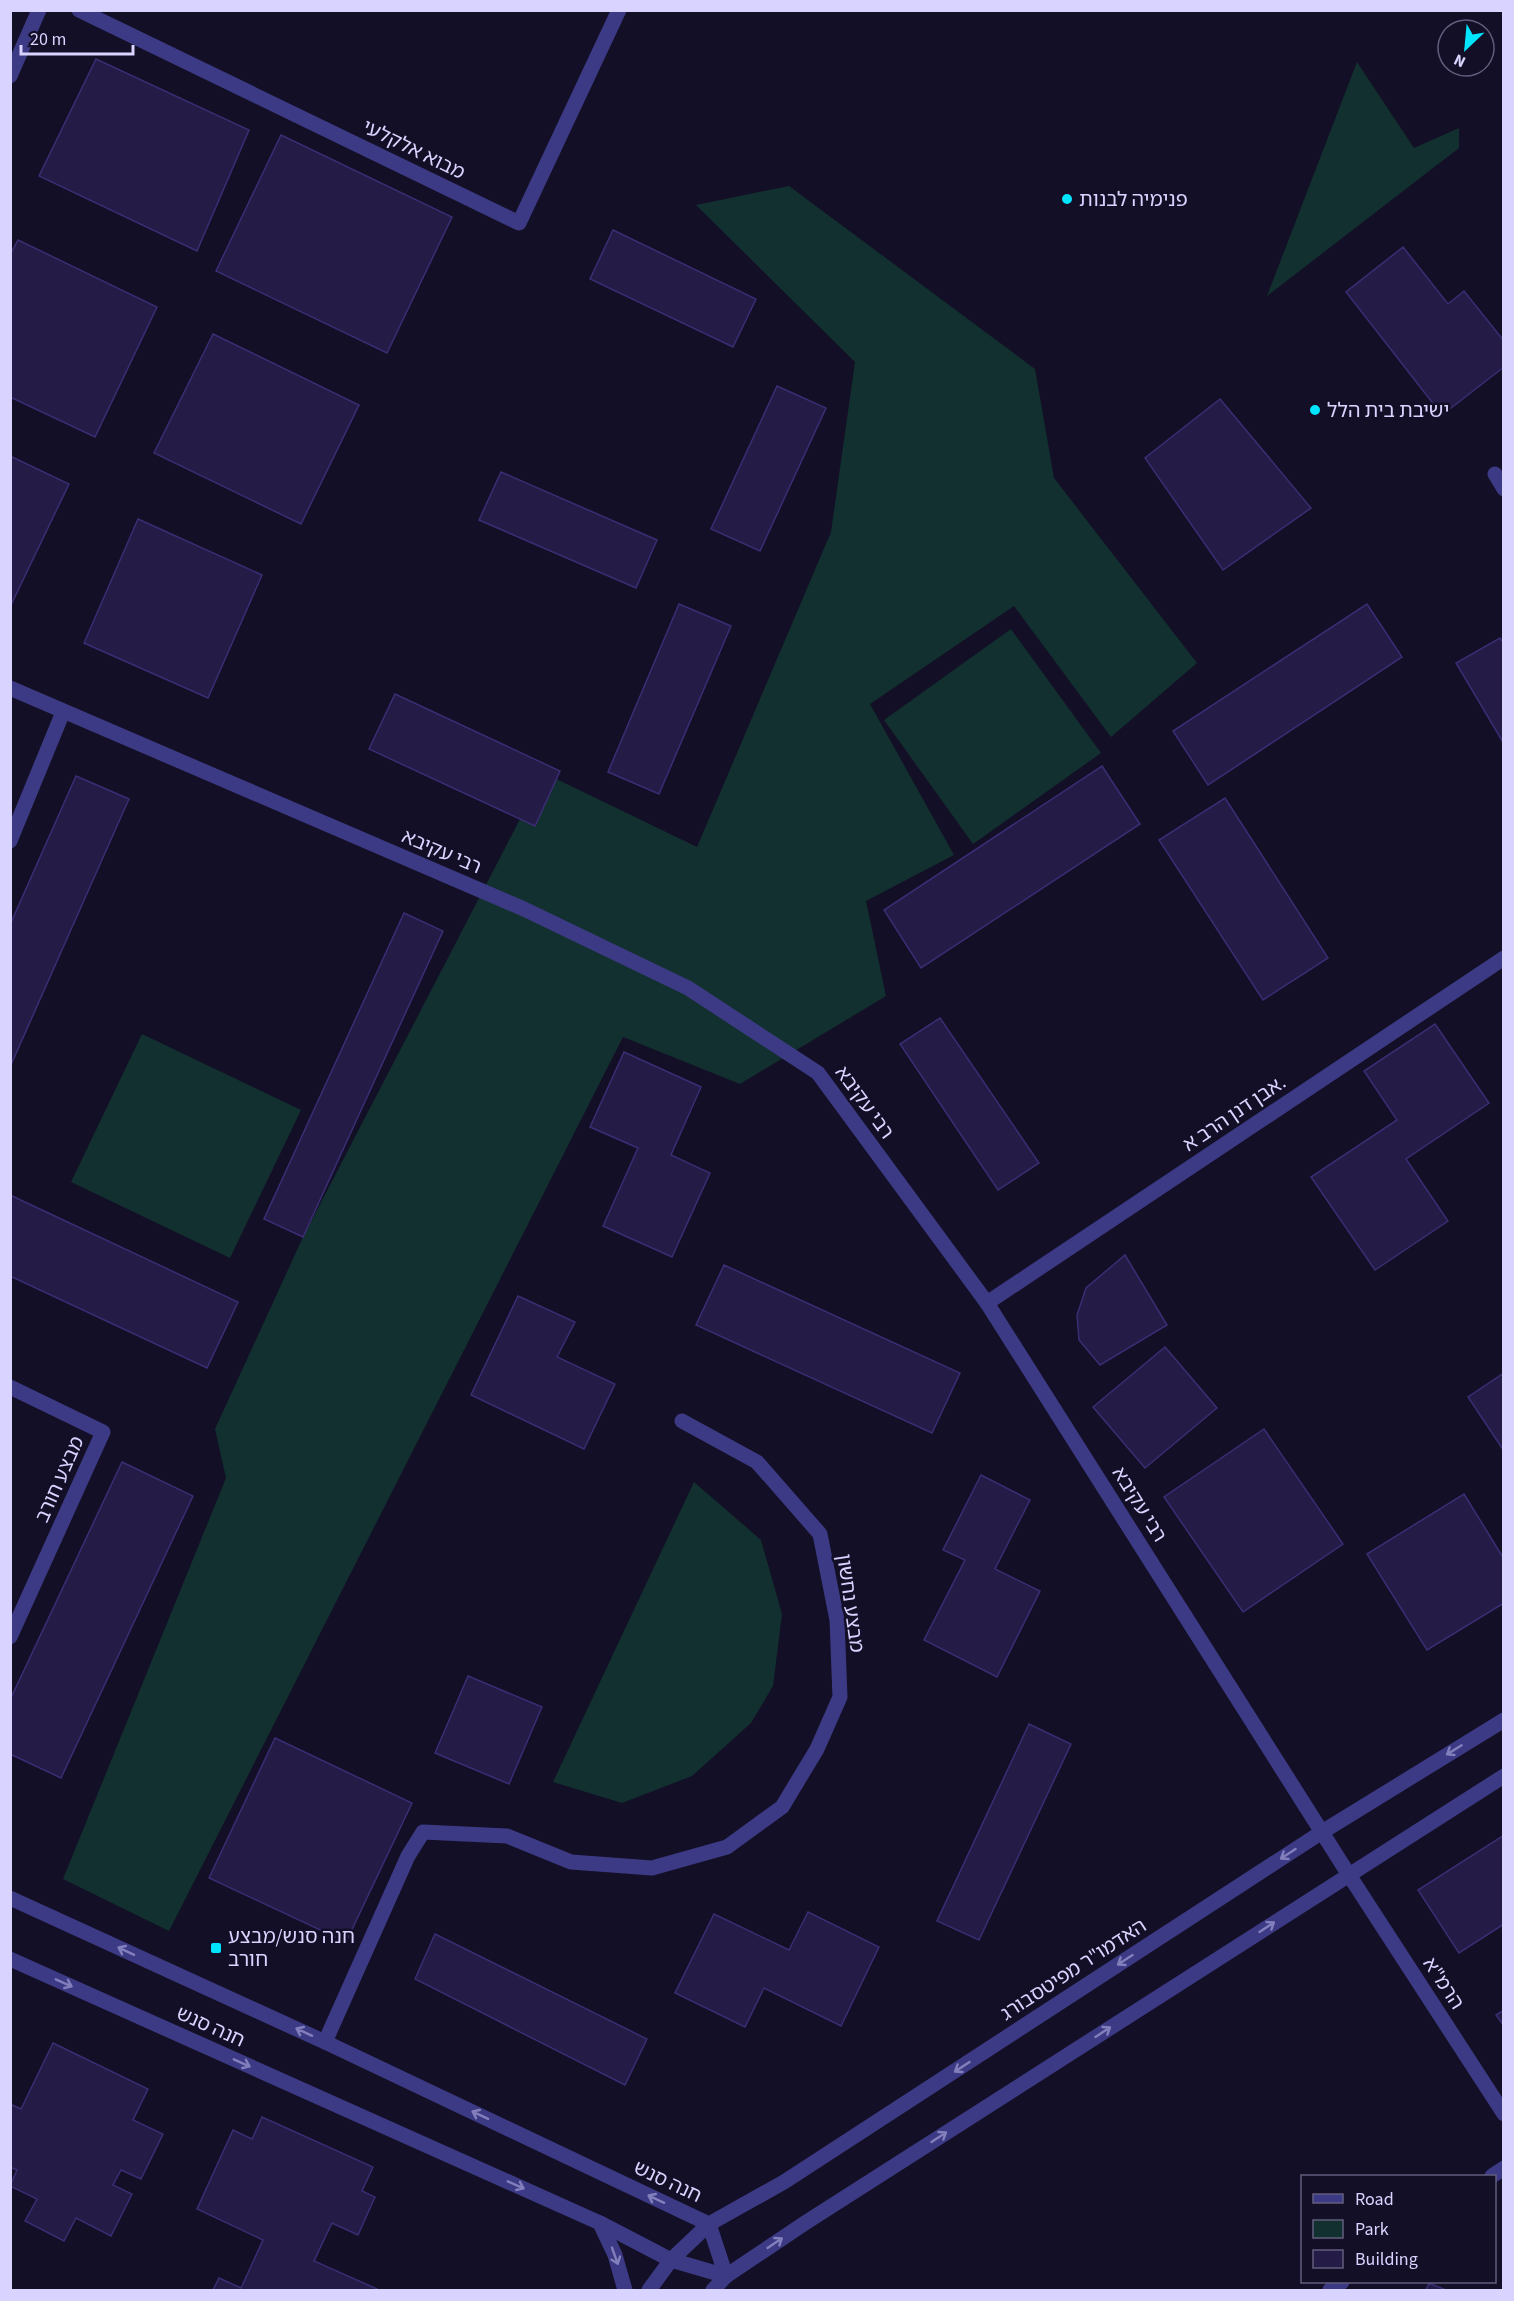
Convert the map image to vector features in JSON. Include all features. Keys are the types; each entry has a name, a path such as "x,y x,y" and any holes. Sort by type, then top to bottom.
{"street":[{"path":"10,76 39,10"},
{"name":"מבוא אלקלעי","path":"79,10 519,223 619,10"},
{"path":"1494,474 1503,489"},
{"name":"רבי עקיבא","path":"10,687 63,712 524,909 688,988 818,1072 987,1303 1349,1875"},
{"path":"10,841 63,712"},
{"name":"אבן דנן הרב א.","path":"987,1303 1503,958"},
{"name":"מבצע חורב","path":"10,1387 103,1432 10,1637"},
{"name":"מבצע נחשון","path":"325,2042 408,1856 423,1832 507,1836 571,1862 652,1868 727,1846 736,1840 782,1806 817,1749 840,1697 837,1620 820,1534 758,1462 682,1421"},
{"name":"האדמו\"ר מפיטסבורג","path":"649,2290 671,2260 709,2224 784,2182 1322,1832 1503,1720"},
{"path":"713,2290 726,2276 805,2223 1503,1776"},
{"name":"הרמ\"א","path":"1349,1875 1503,2114"},
{"name":"חנה סנש","path":"10,1898 325,2042 709,2224 726,2276"},
{"name":"חנה סנש","path":"10,1959 600,2223 671,2260 726,2276"},
{"path":"600,2223 615,2255 625,2290"}],"green space":[{"path":"1357,62 1414,148 1459,128 1459,148 1267,296"},
{"path":"789,186 1035,369 1054,478 1197,663 1111,737 1014,606 870,704 954,855 866,901 886,996 740,1084 623,1037 169,1931 63,1879 226,1478 215,1429 303,1237 544,773 697,847 831,532 855,362 696,205"},
{"path":"1011,629 1101,753 973,844 884,720"},
{"path":"142,1034 301,1110 230,1258 71,1182"},
{"path":"694,1482 761,1540 782,1614 773,1686 751,1723 692,1776 622,1803 553,1782"}],"building":[{"path":"96,59 249,130 197,251 39,176"},
{"path":"281,135 452,217 387,353 216,271"},
{"path":"613,230 756,299 733,347 590,279"},
{"path":"18,240 157,307 95,437 10,397 10,255"},
{"path":"1403,247 1448,304 1464,291 1504,341 1504,367 1442,415 1346,292"},
{"path":"213,334 359,405 301,524 154,453"},
{"path":"777,386 826,408 760,551 711,529"},
{"path":"1220,399 1311,508 1223,570 1145,458"},
{"path":"10,456 69,484 11,605 10,605"},
{"path":"501,472 657,540 636,588 479,520"},
{"path":"138,519 262,575 208,698 84,643"},
{"path":"679,604 731,626 659,794 608,772"},
{"path":"1367,604 1402,657 1208,785 1173,731"},
{"path":"1500,638 1504,644 1504,744 1456,663"},
{"path":"395,694 560,771 535,826 369,749"},
{"path":"1102,766 1140,824 921,968 884,910"},
{"path":"76,776 129,799 10,1067 10,925"},
{"path":"1225,798 1328,958 1263,1000 1159,840"},
{"path":"404,913 443,931 303,1237 264,1219"},
{"path":"940,1018 1039,1163 998,1190 900,1044"},
{"path":"1435,1024 1489,1103 1406,1159 1448,1221 1375,1270 1311,1177 1397,1120 1364,1071"},
{"path":"624,1052 701,1087 671,1155 710,1173 672,1257 603,1226 638,1148 590,1127"},
{"path":"10,1195 238,1302 207,1368 10,1276"},
{"path":"1125,1255 1167,1325 1100,1365 1079,1340 1077,1315 1086,1288"},
{"path":"724,1265 960,1373 932,1433 696,1325"},
{"path":"518,1296 575,1322 557,1357 615,1384 584,1449 471,1395"},
{"path":"1165,1347 1217,1408 1145,1468 1093,1407"},
{"path":"1504,1373 1504,1451 1468,1397"},
{"path":"1264,1429 1343,1544 1243,1612 1164,1497"},
{"path":"122,1462 193,1496 61,1778 10,1754 10,1700"},
{"path":"981,1475 1030,1500 995,1569 1040,1591 997,1677 924,1640 965,1560 943,1550"},
{"path":"1464,1494 1504,1559 1504,1603 1427,1650 1367,1554"},
{"path":"468,1676 542,1707 509,1784 435,1753"},
{"path":"1029,1724 1071,1744 979,1940 937,1921"},
{"path":"275,1738 412,1803 346,1942 209,1878"},
{"path":"1504,1835 1504,1924 1459,1953 1418,1890"},
{"path":"808,1912 879,1947 841,2026 764,1988 745,2027 675,1993 714,1914 789,1950"},
{"path":"435,1934 647,2039 625,2085 415,1979"},
{"path":"1504,2010 1504,2026 1496,2015"},
{"path":"53,2043 148,2089 133,2120 163,2134 141,2179 121,2170 113,2185 132,2194 111,2236 76,2218 64,2241 25,2221 37,2199 10,2186 17,2170 10,2167 10,2104 21,2109"},
{"path":"262,2117 373,2167 362,2191 375,2197 358,2235 332,2223 314,2261 376,2290 213,2290 219,2278 241,2288 263,2240 197,2209 233,2130 252,2139"},
{"path":"1429,2283 1446,2290 1426,2290"}],"place":[{"name":"פנימיה לבנות","path":"1067,199"},
{"name":"ישיבת בית הלל","path":"1315,410"},
{"name":"חנה סנש/מבצע חורב","path":"216,1948"}]}
